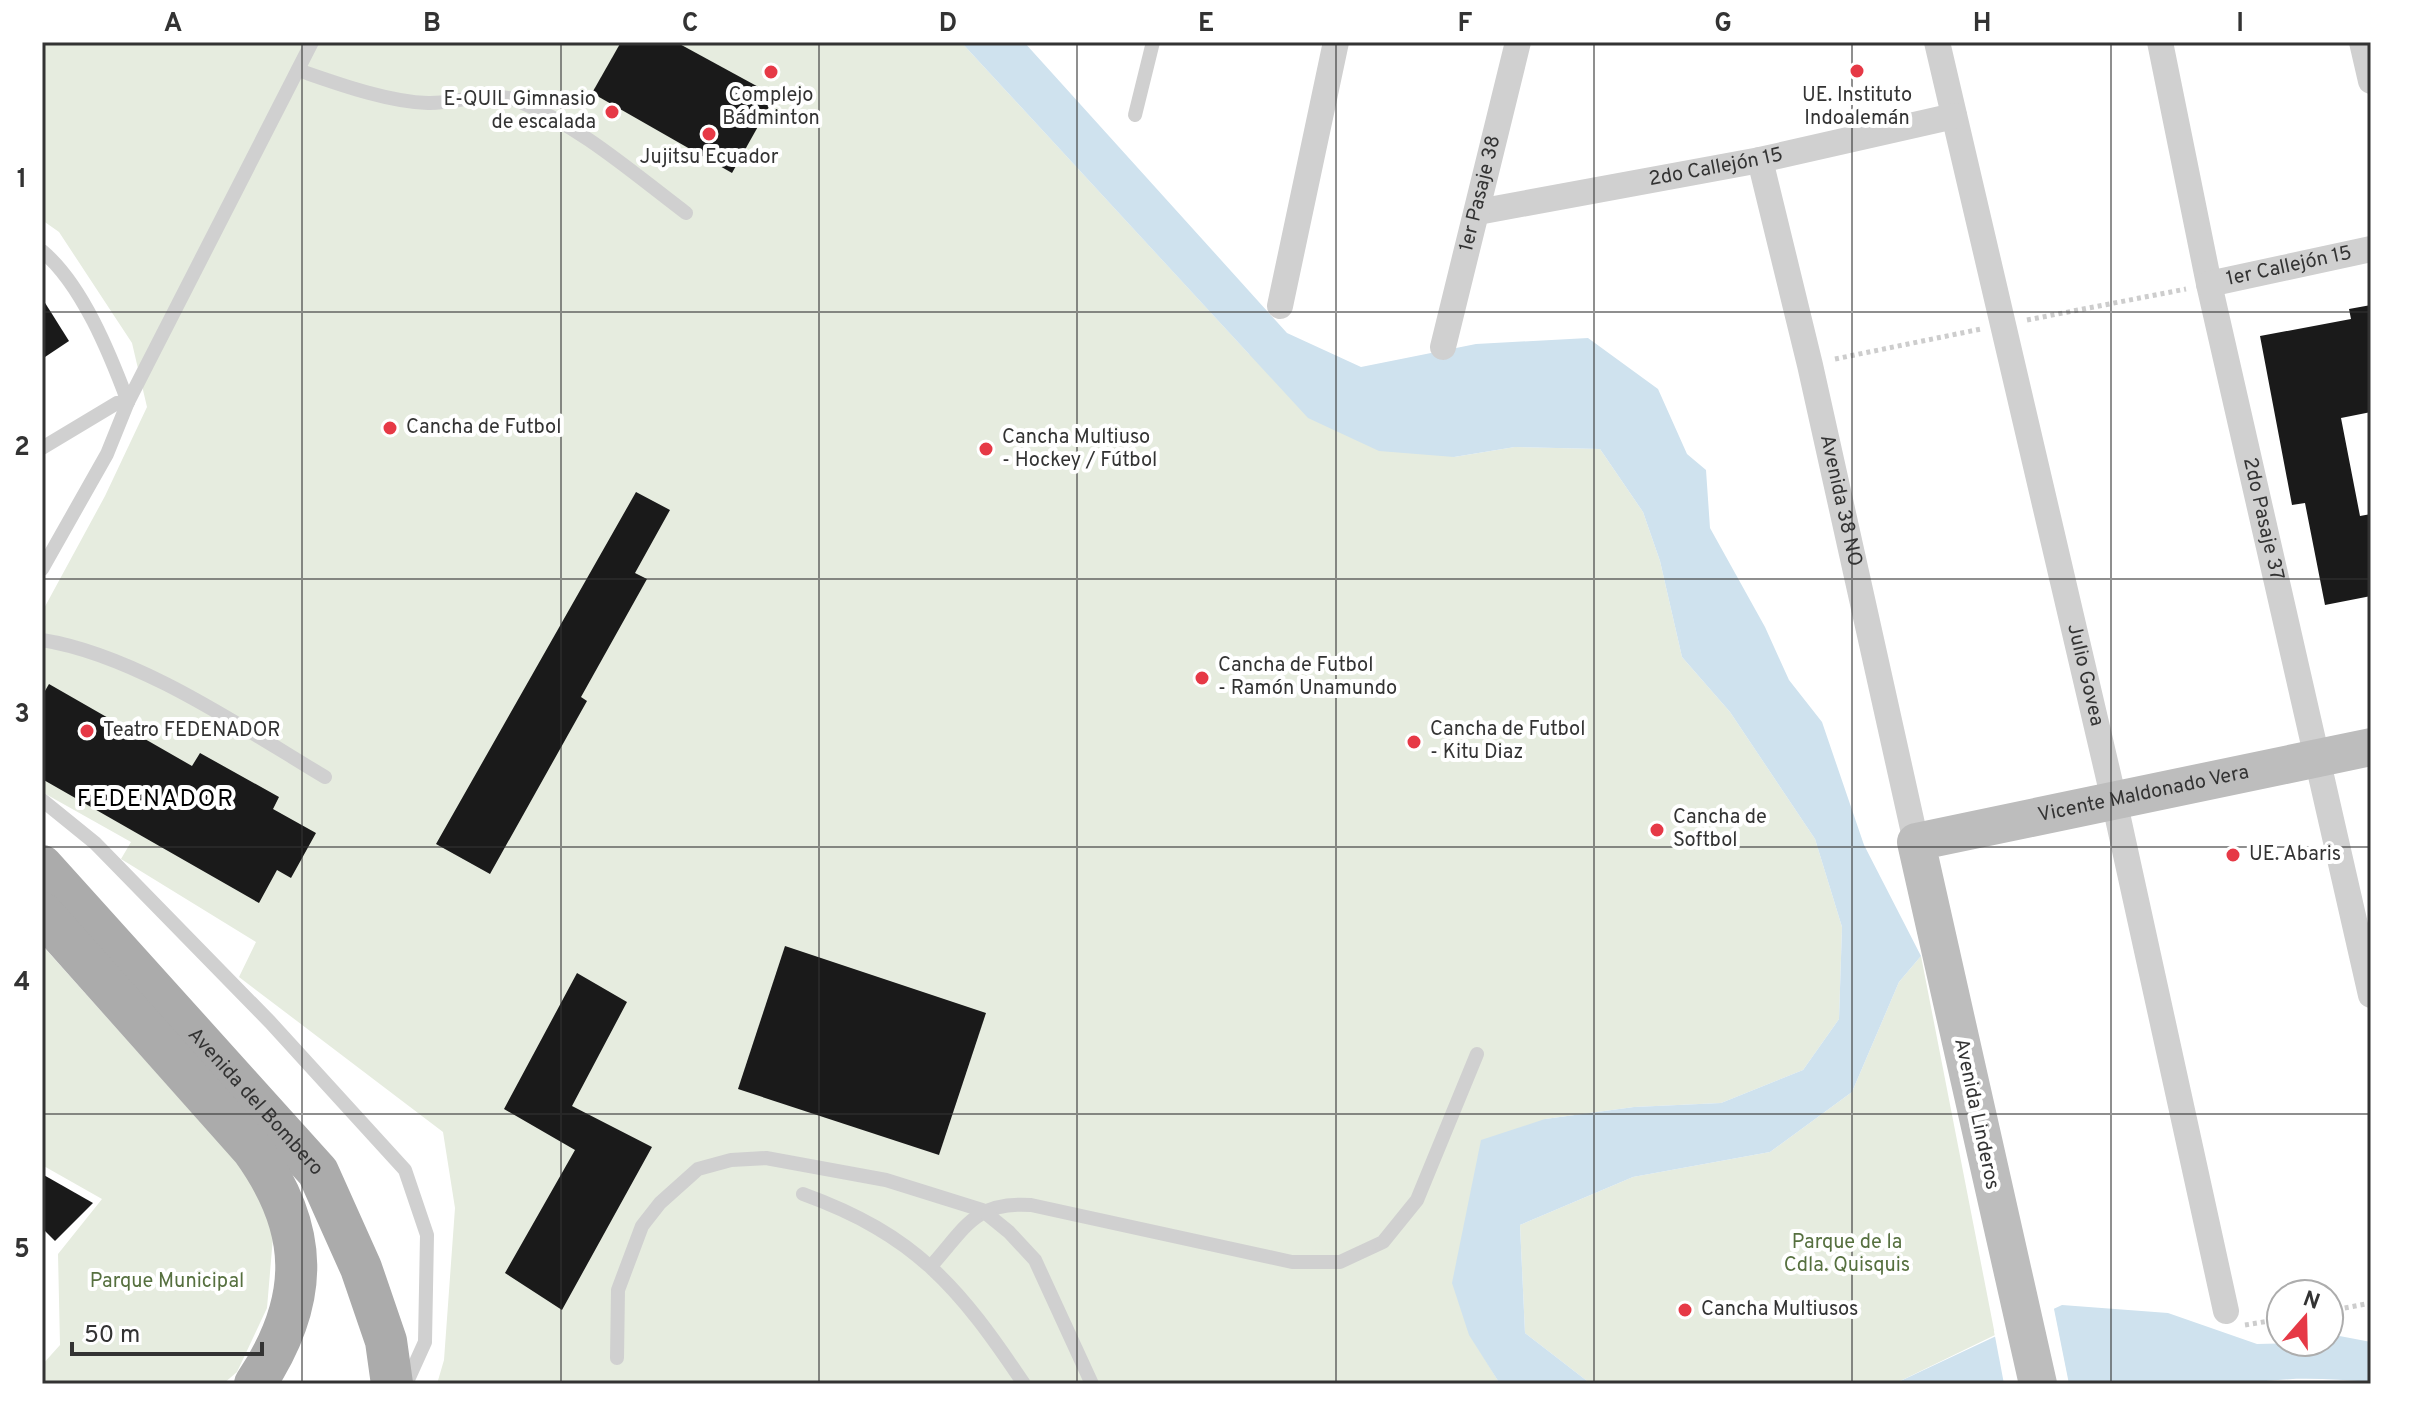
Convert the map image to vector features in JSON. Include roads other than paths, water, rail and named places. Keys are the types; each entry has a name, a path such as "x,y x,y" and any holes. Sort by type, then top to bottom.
{"main road":[{"name":"Avenida del Bombero","path":"42,866 318,1172 361,1268 386,1341 392,1384"},
{"path":"42,913 252,1149 275,1180 289,1211 296,1240 292,1302 281,1336 255,1384"}],"street":[{"path":"1280,306 1336,42"},
{"name":"1er Pasaje 38","path":"1443,347 1518,42"},
{"name":"Julio Govea","path":"1937,42 2114,800 2226,1311"},
{"name":"2do Pasaje 37","path":"2160,42 2209,284 2371,995"},
{"path":"2362,42 2371,81"},
{"name":"2do Callejón 15","path":"1478,212 1760,160 1954,116"},
{"name":"Avenida 38 NO","path":"1760,160 1810,365 1916,842"},
{"name":"1er Callejón 15","path":"2209,284 2371,249"},
{"name":"Vicente Maldonado Vera","path":"1916,842 2371,747"},
{"name":"Avenida Linderos","path":"1916,842 2038,1384"}],"lane":[{"path":"42,569 107,454 128,402 312,42"},
{"path":"1135,115 1153,42"},
{"path":"298,70 348,87 428,103 471,96 516,100 594,143 686,213"},
{"path":"42,251 61,266 113,361 128,402"},
{"path":"42,448 117,403 128,402"},
{"path":"42,640 99,653 218,714 325,777"},
{"path":"42,800 95,843 270,1022 405,1170 427,1235 425,1342 406,1384"},
{"path":"932,1265 982,1210 1010,1204 1031,1205 1292,1262 1340,1262 1383,1242 1409,1212 1477,1054"},
{"path":"617,1358 618,1290 625,1264 642,1226 660,1203 698,1169 731,1160 766,1158 886,1180 982,1210 1009,1232 1035,1260 1092,1384"},
{"path":"803,1194 867,1222 932,1265 956,1289 1024,1384"}],"water":[{"path":"961,42 1024,42 1287,333 1361,367 1476,344 1588,338 1658,389 1687,454 1706,470 1710,528 1765,627 1789,680 1822,722 1864,845 1921,956 1899,982 1852,1092 1770,1152 1633,1177 1520,1225 1525,1333 1591,1384 1500,1384 1469,1335 1452,1283 1481,1140 1545,1119 1634,1107 1721,1103 1803,1070 1839,1019 1842,927 1815,839 1730,712 1682,657 1660,561 1643,512 1600,449 1515,447 1454,457 1379,451 1308,418"},
{"path":"2062,1305 2168,1313 2257,1344 2265,1344 2265,1358 2345,1358 2345,1337 2371,1342 2371,1382 2309,1379 2248,1384 1894,1384"}],"place":[{"name":"UE. Instituto Indoalemán","path":"1857,71"},
{"name":"Complejo Bádminton","path":"771,72"},
{"name":"E-QUIL Gimnasio de escalada","path":"612,112"},
{"name":"Jujitsu Ecuador","path":"709,134"},
{"name":"Cancha de Futbol","path":"390,428"},
{"name":"Cancha Multiuso - Hockey / Fútbol","path":"986,449"},
{"name":"Cancha de Futbol - Ramón Unamundo","path":"1202,678"},
{"name":"Teatro FEDENADOR","path":"87,731"},
{"name":"Cancha de Futbol - Kitu Diaz","path":"1414,742"},
{"name":"Cancha de Softbol","path":"1657,830"},
{"name":"UE. Abaris","path":"2233,855"},
{"name":"Cancha Multiusos","path":"1685,1310"}],"district":[{"name":"FEDENADOR","path":"156,800"}],"park label":[{"name":"Parque de la Cdla. Quisquis","path":"1847,1254"},
{"name":"Parque Municipal","path":"167,1282"}]}
